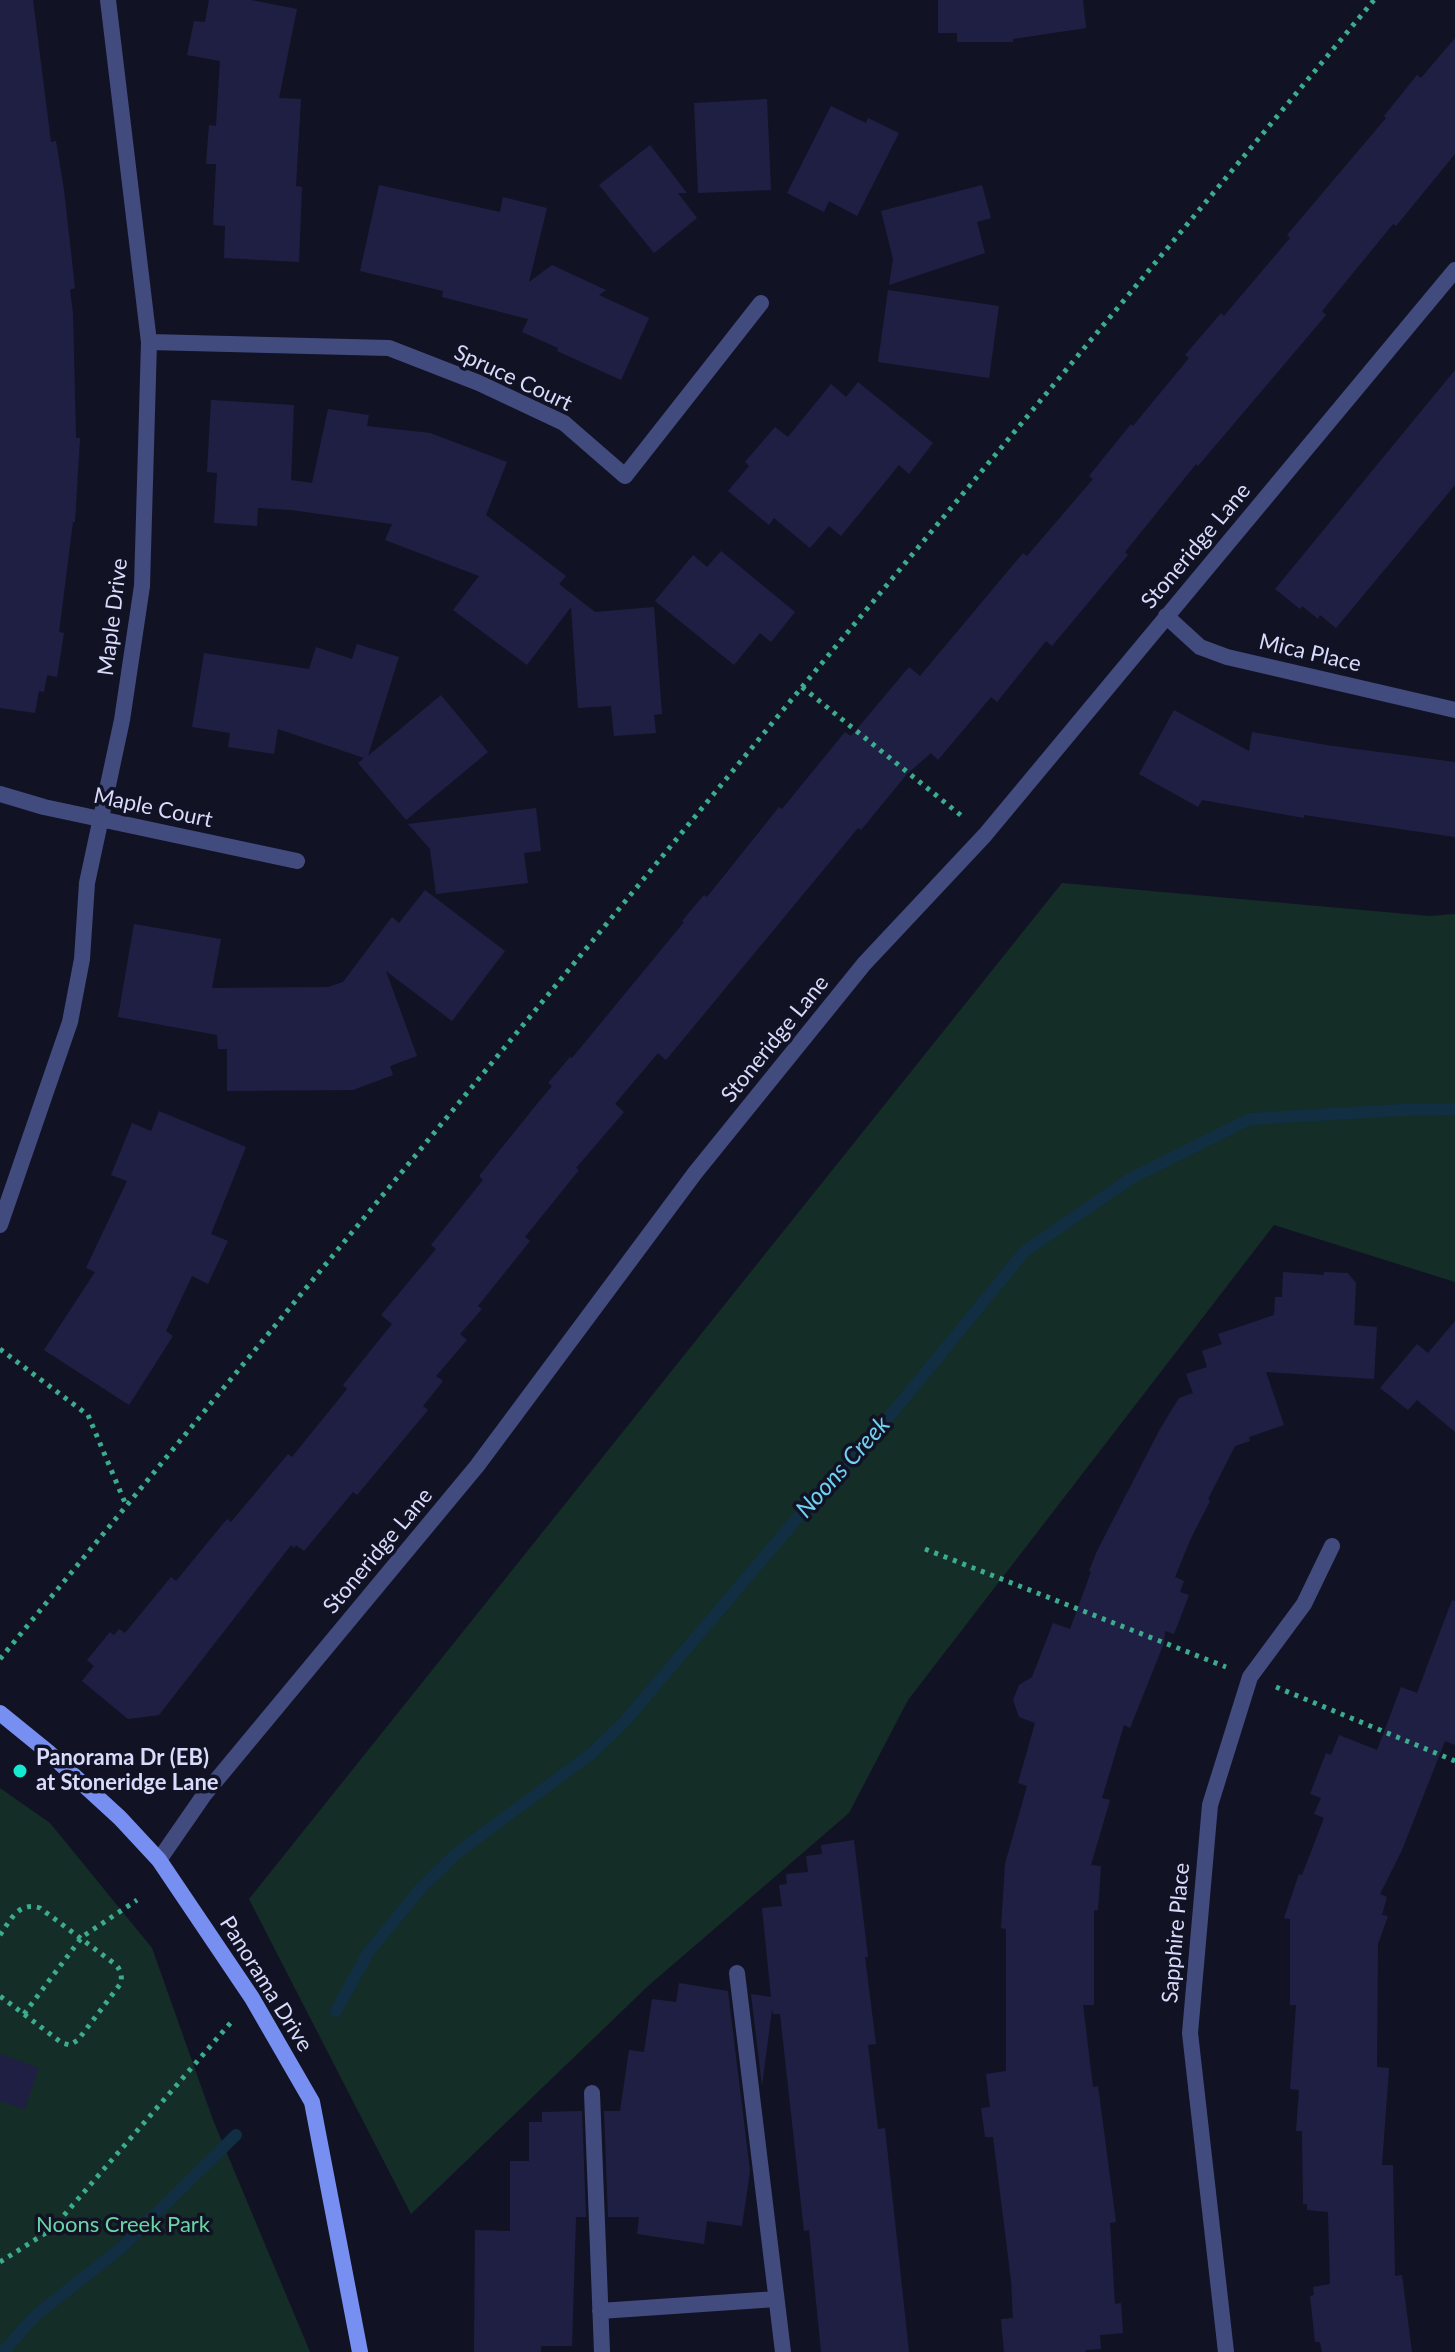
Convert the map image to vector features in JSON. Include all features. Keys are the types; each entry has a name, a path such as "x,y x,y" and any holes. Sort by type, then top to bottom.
{"street":[{"name":"Maple Drive","path":"0,1225 70,1022 82,959 87,883 122,720 142,586 149,342 108,0"},
{"name":"Stoneridge Lane","path":"159,1860 204,1795 477,1466 705,1160 864,964 985,835 1455,270"},
{"name":"Spruce Court","path":"149,342 389,348 479,383 564,423 625,476 761,303"},
{"name":"Mica Place","path":"1166,616 1200,647 1227,657 1455,710"},
{"name":"Maple Court","path":"0,794 44,807 297,861"},
{"name":"Sapphire Place","path":"1226,2352 1190,2033 1210,1805 1250,1677 1304,1604 1332,1546"},
{"name":"Panorama Drive","path":"0,1713 59,1761 120,1818 159,1860 252,1998 312,2102 360,2352"},
{"path":"737,1973 783,2352"},
{"path":"592,2093 602,2352"},
{"path":"600,2311 776,2299"}],"path":[{"path":"0,1659 1374,0"},
{"path":"802,687 985,835"},
{"path":"0,1349 88,1415 126,1505"},
{"path":"925,1549 1455,1761"},
{"path":"24,2014 82,1937 137,1900"},
{"path":"0,1935 17,1911 32,1906 40,1908 115,1964 122,1977 121,1983 78,2040 70,2045 62,2043 0,1996"},
{"path":"0,2262 52,2229 252,1998"}],"green space":[{"path":"1062,883 1429,916 1455,914 1455,1282 1274,1225 908,1700 849,1813 648,1986 411,2214 249,1899"},
{"name":"Noons Creek Park","path":"0,1788 50,1823 152,1948 213,2120 310,2352 0,2352"}],"building":[{"path":"0,0 33,0 51,142 56,141 64,190 75,288 70,290 76,438 80,438 75,522 59,632 64,633 57,677 47,675 44,692 39,691 35,713 0,708"},
{"path":"209,0 251,0 297,9 279,98 301,99 296,186 302,187 299,262 224,258 225,226 213,225 216,164 206,164 209,125 216,126 220,61 187,55 194,21 205,22"},
{"path":"938,0 1083,0 1086,28 1013,39 1013,42 957,42 957,33 938,33"},
{"path":"1455,38 1455,154 1322,311 1326,315 1198,466 1196,464 1125,552 1128,555 1052,646 1046,641 997,702 991,697 938,760 931,753 907,774 861,830 858,828 666,1060 658,1053 615,1104 624,1112 576,1168 579,1170 525,1237 530,1241 478,1306 482,1309 460,1334 467,1340 436,1376 443,1381 423,1406 428,1410 357,1495 353,1492 304,1551 291,1545 159,1715 128,1719 82,1681 94,1666 87,1660 110,1632 114,1635 119,1629 125,1633 171,1577 176,1581 227,1519 231,1522 288,1454 292,1457 347,1389 343,1385 392,1324 381,1315 436,1249 431,1245 483,1180 479,1176 552,1086 548,1083 845,732 851,736 909,667 920,676 1023,553 1027,556 1093,479 1089,476 1131,424 1133,426 1189,358 1185,355 1221,313 1224,316 1290,238 1287,235 1386,118 1384,116 1417,75 1421,78"},
{"path":"767,99 771,190 698,193 694,103"},
{"path":"831,106 866,123 868,118 899,133 857,216 829,201 824,212 787,193"},
{"path":"650,145 687,193 678,193 697,218 654,253 599,185"},
{"path":"379,185 500,212 503,197 547,208 529,282 552,265 606,290 599,295 649,318 621,380 522,332 528,319 442,297 443,291 360,271"},
{"path":"982,185 991,218 977,222 985,253 889,285 893,259 881,211"},
{"path":"888,290 999,306 989,378 878,362"},
{"path":"1455,370 1455,485 1336,628 1320,615 1318,619 1302,606 1300,609 1275,589"},
{"path":"858,382 933,443 909,474 899,465 841,536 829,526 810,548 774,518 769,525 728,491 749,466 745,462 775,427 788,437 831,384 846,397"},
{"path":"211,400 294,405 291,480 312,483 328,409 369,415 367,426 430,433 507,462 486,515 566,576 559,584 595,612 654,607 662,714 654,715 656,733 614,736 611,706 578,708 571,607 527,665 453,610 479,576 385,540 392,524 258,508 257,526 214,523 217,473 207,472"},
{"path":"721,551 795,612 771,642 760,633 734,665 655,601 693,555 707,567"},
{"path":"357,644 399,657 368,756 441,695 488,752 406,820 358,763 364,758 278,729 274,754 228,747 230,733 192,727 204,653 309,669 316,647 352,659"},
{"path":"1174,710 1249,751 1252,732 1455,762 1455,837 1304,815 1304,818 1202,800 1198,807 1139,774"},
{"path":"536,808 541,851 524,853 528,883 436,894 430,849 408,824"},
{"path":"425,890 505,951 452,1021 386,971 417,1056 390,1066 393,1075 353,1090 227,1091 227,1049 218,1049 217,1035 118,1017 134,924 221,939 212,988 328,987 343,982 392,917 399,923"},
{"path":"159,1111 246,1147 211,1234 228,1241 208,1284 192,1276 166,1331 173,1336 129,1405 44,1350 95,1272 86,1268 127,1181 111,1175 132,1123 151,1131"},
{"path":"1283,1272 1348,1273 1356,1283 1354,1325 1377,1327 1374,1379 1266,1372 1284,1425 1249,1437 1250,1441 1235,1446 1208,1499 1210,1501 1175,1577 1184,1581 1180,1592 1189,1595 1174,1634 1165,1631 1164,1643 1130,1728 1124,1725 1102,1798 1110,1800 1091,1865 1101,1866 1098,1910 1094,1910 1094,2005 1083,2005 1093,2087 1098,2086 1116,2222 1110,2223 1115,2304 1121,2303 1123,2333 1100,2335 1101,2349 1086,2352 1004,2352 1001,2319 1013,2318 1011,2280 993,2137 985,2137 981,2108 990,2107 986,2074 1006,2071 1006,1929 1001,1928 1005,1864 1027,1786 1018,1783 1035,1723 1019,1717 1013,1700 1019,1685 1032,1677 1053,1623 1070,1629 1097,1551 1160,1429 1179,1398 1193,1393 1186,1374 1207,1367 1202,1351 1222,1344 1218,1334 1274,1315 1275,1297 1282,1297"},
{"path":"1455,1321 1455,1432 1417,1400 1408,1410 1380,1388 1417,1344 1428,1353"},
{"path":"1452,1600 1455,1601 1455,1745 1445,1741 1402,1850 1380,1894 1387,1897 1382,1915 1388,1916 1378,1944 1377,2067 1389,2068 1382,2165 1393,2165 1395,2276 1402,2275 1412,2352 1322,2352 1320,2342 1315,2342 1310,2296 1314,2295 1313,2287 1330,2284 1328,2212 1307,2210 1307,2204 1303,2204 1302,2131 1296,2131 1299,2090 1290,2089 1296,2005 1290,2005 1290,1919 1284,1918 1299,1874 1302,1875 1324,1818 1314,1814 1321,1798 1310,1794 1326,1753 1331,1755 1339,1735 1377,1750 1401,1687 1417,1693"},
{"path":"854,1840 876,2044 868,2045 878,2129 885,2128 909,2352 821,2352 809,2230 804,2231 780,2014 773,2014 772,2009 762,2086 751,1994 771,1997 762,1908 782,1906 779,1885 787,1884 786,1874 808,1872 806,1856 822,1854 821,1845"},
{"path":"679,1983 728,1991 750,2171 742,2226 707,2221 704,2244 637,2234 639,2217 608,2217 604,2111 620,2111 629,2050 644,2052 652,1999 676,2002"},
{"path":"0,2054 39,2068 25,2109 0,2101"},
{"path":"582,2111 586,2217 576,2217 572,2346 541,2346 541,2352 474,2352 475,2230 510,2231 510,2161 529,2161 529,2122 542,2122 542,2112"}],"waterway":[{"name":"Noons Creek","path":"336,2011 368,1953 420,1889 458,1852 591,1754 625,1721 828,1482 866,1445 1025,1251 1130,1179 1250,1119 1455,1109"},
{"name":"Noons Creek","path":"3,2352 36,2315 121,2248 236,2135"}],"place":[{"name":"Panorama Dr (EB) at Stoneridge Lane","path":"20,1771"}]}
